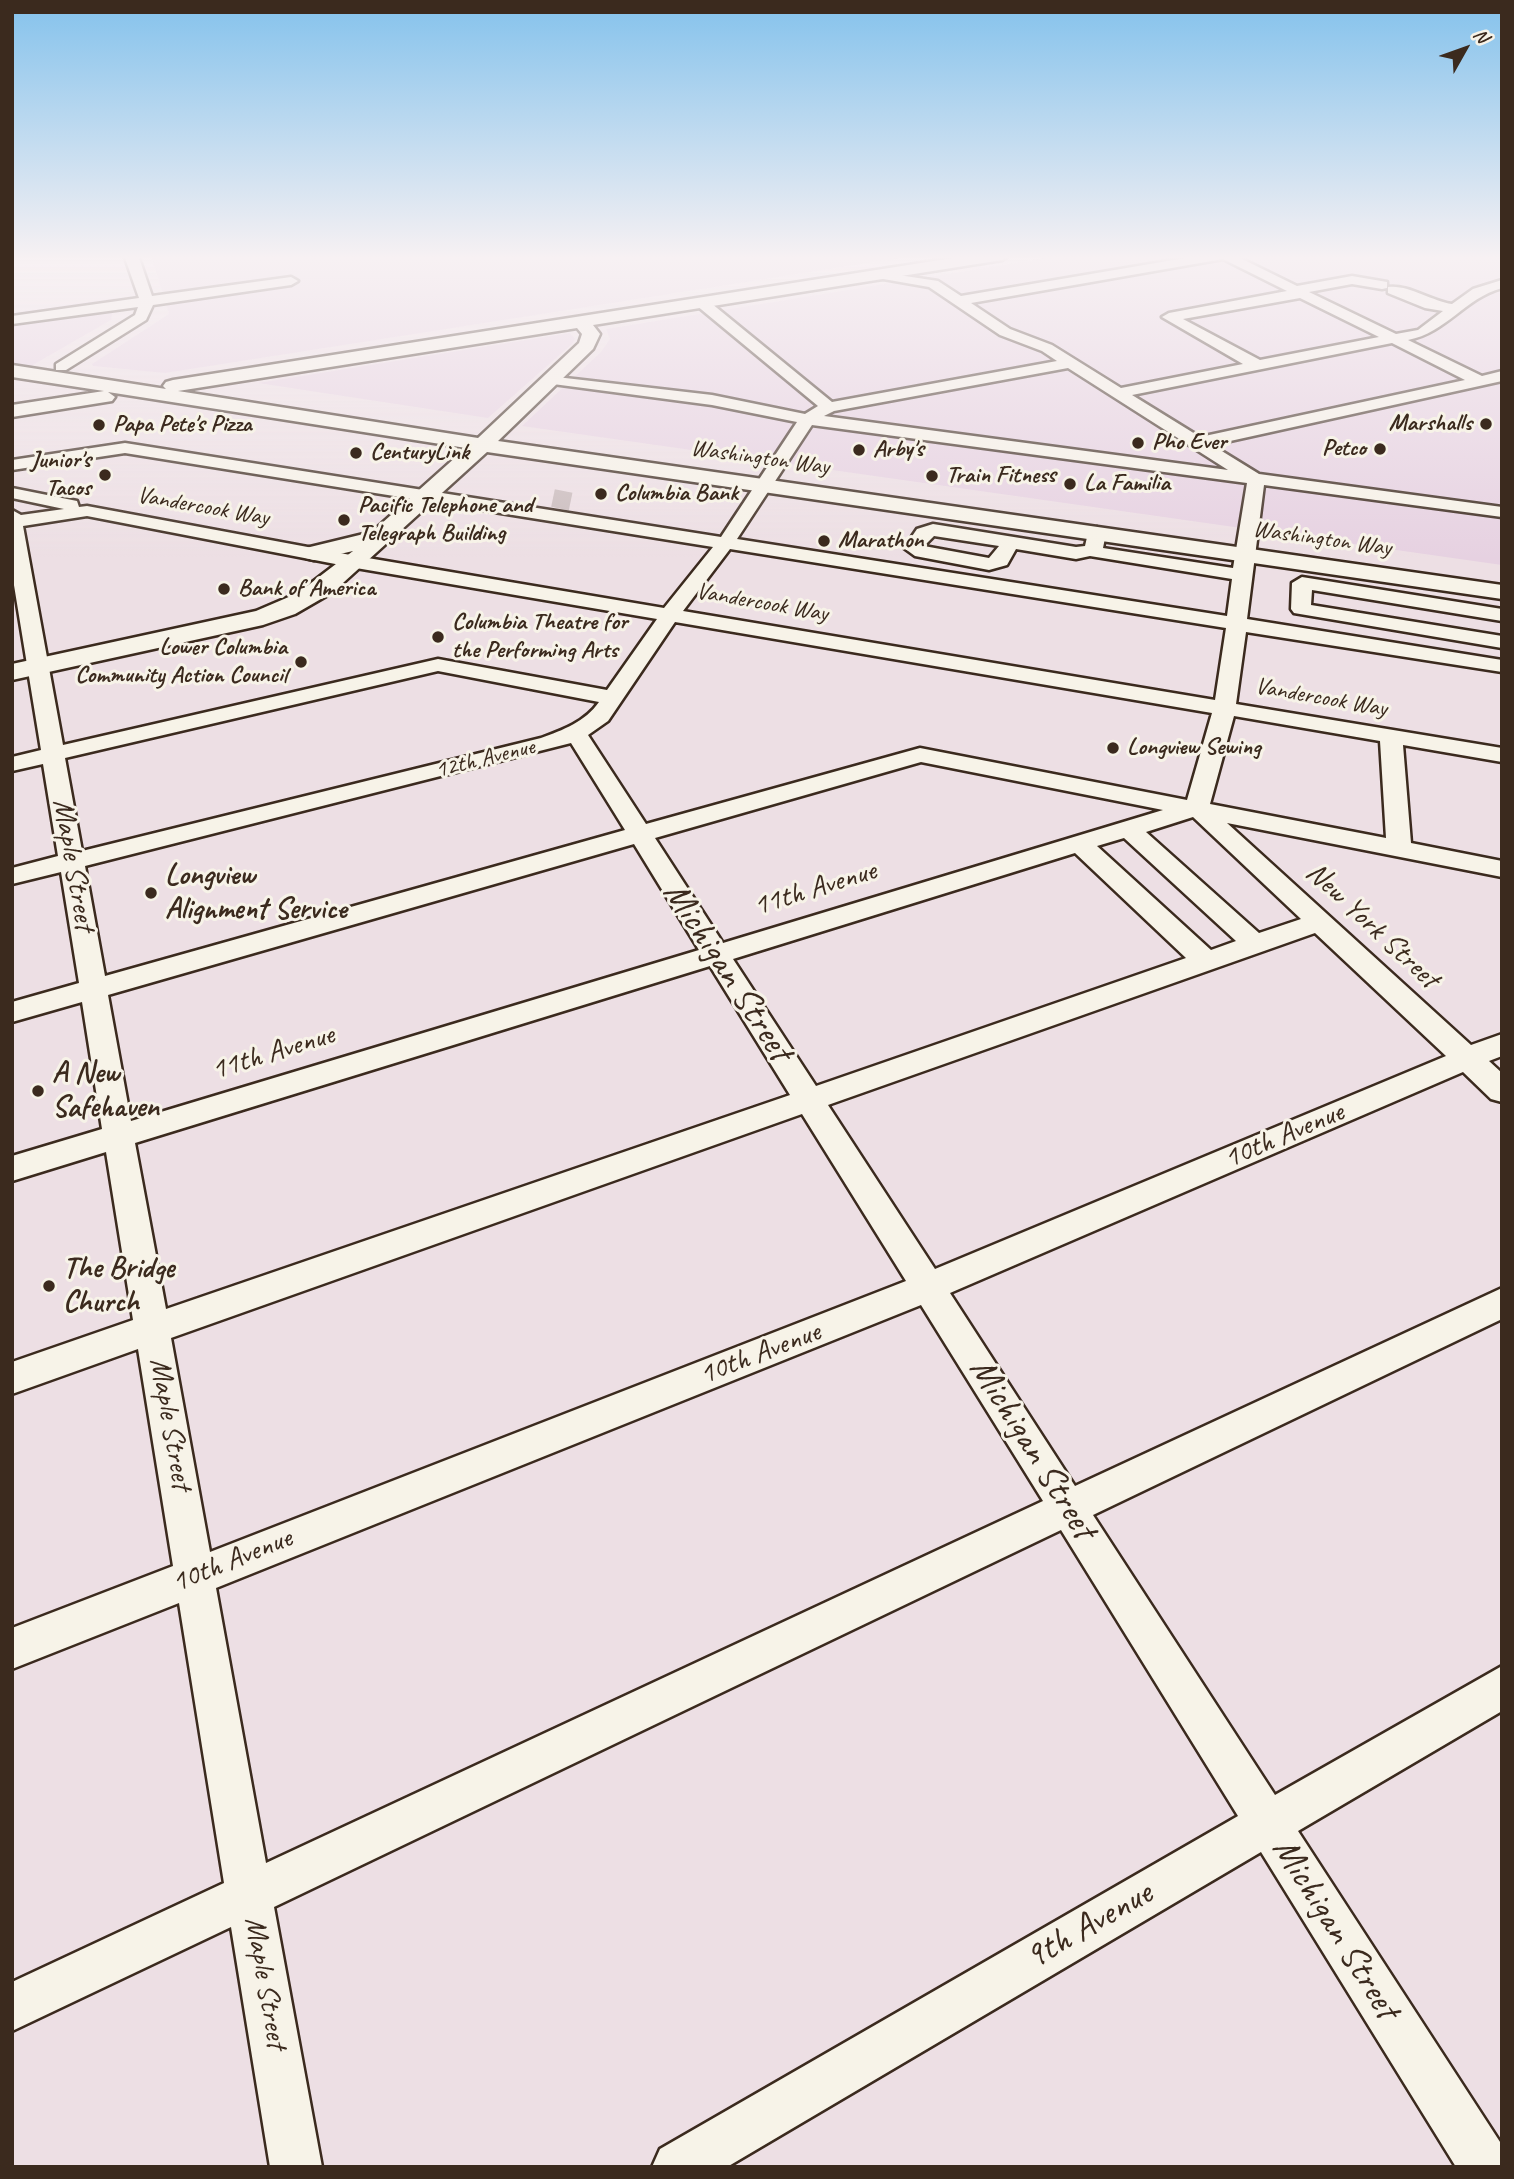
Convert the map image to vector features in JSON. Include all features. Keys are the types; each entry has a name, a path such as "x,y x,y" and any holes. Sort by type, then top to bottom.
{"main road":[{"path":"12,411 351,357"},
{"path":"26,669 295,607 356,562 378,538 501,429 575,357"},
{"name":"Washington Way","path":"12,359 501,429 1244,556 1382,585 1502,592"},
{"name":"Washington Way","path":"12,371 484,444 770,477 1095,542 1244,556 1502,573"},
{"path":"314,553 378,538"}],"street":[{"path":"61,367 78,357"},
{"path":"768,357 829,407"},
{"path":"1060,357 1256,480"},
{"path":"1242,357 1257,365"},
{"path":"1118,393 1299,357"},
{"path":"1431,357 1480,381"},
{"path":"807,419 829,407 1070,363"},
{"path":"1198,443 1502,376"},
{"path":"553,379 712,400 807,419 1502,512"},
{"name":"12th Avenue","path":"12,876 536,747 576,733 600,716 670,614 727,541 807,419"},
{"path":"12,466 125,448 727,541 1502,666"},
{"path":"1197,808 1224,708 1256,480"},
{"path":"497,489 553,498"},
{"path":"577,503 589,509 594,521"},
{"path":"13,513 88,511"},
{"name":"Vandercook Way","path":"13,513 88,511 356,562 1502,755"},
{"name":"Maple Street","path":"13,513 26,669 55,754 296,2167"},
{"path":"1011,542 1076,553 1095,542 1178,566 1244,556"},
{"path":"1173,587 1178,566"},
{"path":"1502,615 1382,585 1302,583 1301,609 1502,642"},
{"path":"12,764 438,665 613,698"},
{"name":"Michigan Street","path":"576,733 1486,2167"},
{"path":"1391,736 1399,848"},
{"path":"12,1012 920,755 1502,869"},
{"name":"11th Avenue","path":"12,1168 1197,808"},
{"name":"New York Street","path":"1197,808 1502,1091"},
{"path":"1128,829 1255,944"},
{"path":"1080,844 1206,961"},
{"path":"12,1378 1319,922"},
{"name":"10th Avenue","path":"12,1649 929,1287 1502,1044"},
{"path":"12,2007 1502,1303"},
{"name":"9th Avenue","path":"678,2167 1502,1687"}],"shaded area":[{"path":"12,357 47,357 12,377"},
{"path":"103,357 269,357 165,373 92,364"},
{"path":"422,357 558,357 488,418 258,383"},
{"path":"596,357 1502,357 1502,565 522,426"}],"tunnel":[{"path":"553,498 577,503"}],"place":[{"name":"Marshalls","path":"1486,424"},
{"name":"Papa Pete's Pizza","path":"99,425"},
{"name":"Pho Ever","path":"1138,443"},
{"name":"Petco","path":"1380,449"},
{"name":"Arby's","path":"859,450"},
{"name":"CenturyLink","path":"356,453"},
{"name":"Junior's Tacos","path":"105,475"},
{"name":"Train Fitness","path":"932,476"},
{"name":"La Familia","path":"1070,484"},
{"name":"Columbia Bank","path":"601,494"},
{"name":"Pacific Telephone and Telegraph Building","path":"344,520"},
{"name":"Marathon","path":"824,541"},
{"name":"Bank of America","path":"224,589"},
{"name":"Columbia Theatre for the Performing Arts","path":"438,637"},
{"name":"Lower Columbia Community Action Council","path":"301,662"},
{"name":"Longview Sewing","path":"1113,748"},
{"name":"Longview Alignment Service","path":"151,893"},
{"name":"A New Safehaven","path":"38,1091"},
{"name":"The Bridge Church","path":"49,1286"}]}
